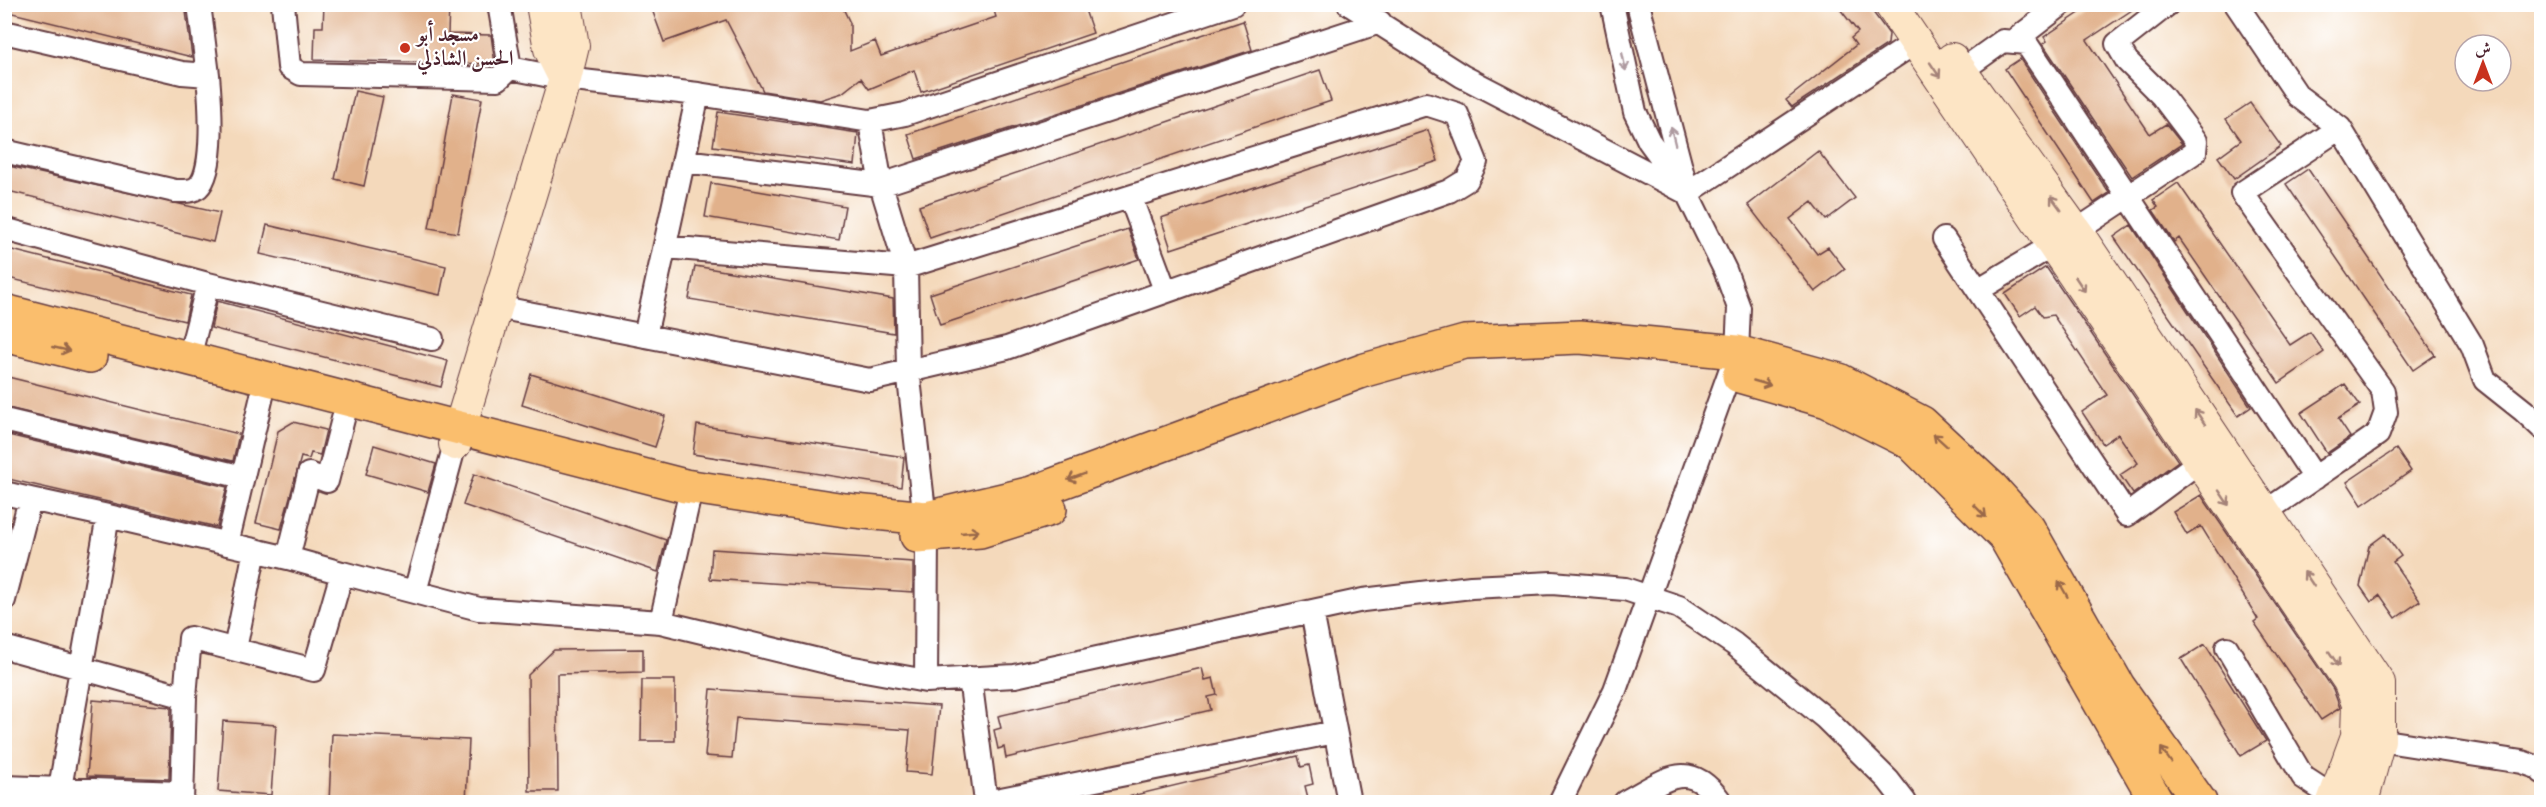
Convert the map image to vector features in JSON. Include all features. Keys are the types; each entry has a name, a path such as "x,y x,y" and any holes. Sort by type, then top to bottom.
{"main road":[{"path":"1890,4 2265,512 2379,683 2379,740 2343,801"},
{"path":"1914,4 1961,71 2200,461 2349,681 2358,704 2357,736 2343,801"},
{"path":"458,435 565,79 550,49 564,6"},
{"path":"4,311 189,358 689,498 781,519 927,527 1032,493 1365,370 1465,342 1580,337 1839,380 1922,423 1992,488 2028,528 2118,686 2200,802"},
{"path":"4,335 344,415 458,435 685,486 845,510 927,527"},
{"path":"1734,363 1827,401 1911,443 2005,537 2157,802"}],"street":[{"path":"4,151 175,192 198,188 207,174 211,103 199,4"},
{"path":"283,4 289,67 301,74 498,79 510,68"},
{"path":"499,4 510,68"},
{"path":"510,68 565,79 698,94 870,121 905,114 1233,4"},
{"path":"1349,4 1462,76 1687,193"},
{"path":"1560,802 1615,690 1650,597 1734,363 1739,308 1725,270 1687,193 1649,141 1635,112 1612,4"},
{"path":"1638,4 1687,193"},
{"path":"2014,41 2062,4"},
{"path":"1978,290 2195,152 2196,141 2162,96 2145,82 2127,61 2117,44 2168,4"},
{"path":"2236,4 2298,96 2340,128 2472,345 2485,380 2524,411 2541,428"},
{"path":"684,161 881,185 1380,22"},
{"path":"4,32 182,73 208,75"},
{"path":"1961,71 2003,41 2026,44 2129,195 2315,478"},
{"path":"1687,193 1916,42"},
{"path":"1442,107 1462,76"},
{"path":"645,336 698,94"},
{"path":"497,307 870,380 1007,348 1449,190 1467,180 1476,162 1457,114 1442,107 1426,104 1131,199 906,267 665,247"},
{"path":"870,121 881,185 906,267 908,370 927,527 926,681"},
{"path":"2265,512 2378,434 2386,412 2383,391 2242,193 2340,128"},
{"path":"1131,199 1165,290"},
{"path":"4,229 208,284 432,339"},
{"path":"1944,239 2127,515 2200,461"},
{"path":"189,358 208,284"},
{"path":"227,544 262,396"},
{"path":"288,558 309,474 327,481 344,415"},
{"path":"4,420 243,477"},
{"path":"415,592 458,435"},
{"path":"4,493 288,558 479,609 661,622 843,666 926,681 1014,676 1363,600 1471,587 1552,583 1625,589 1679,607 1743,651 1825,718 1888,780 1905,802"},
{"path":"661,622 689,498"},
{"path":"4,600 30,500"},
{"path":"60,788 108,516"},
{"path":"235,649 255,550"},
{"path":"4,787 60,788 182,798 185,697 190,638 314,670 342,573"},
{"path":"1312,612 1349,802"},
{"path":"4,647 185,697"},
{"path":"2228,648 2303,777 2343,801"},
{"path":"970,678 986,802 1335,732"},
{"path":"2379,740 2535,762"},
{"path":"1625,802 1675,776 1692,776 1708,785 1721,802"}],"building":[{"path":"4,4 185,4 192,57 4,11"},
{"name":"مسجد أبو الحسن الشاذلي","path":"324,4 449,4 448,34 491,35 495,64 314,60 315,27 323,27"},
{"path":"650,4 841,4 850,23 850,51 875,41 881,56 996,17 992,4 1083,4 1093,33 921,92 914,70 869,89 861,78 842,93 820,100 763,91 726,20 664,42"},
{"path":"1836,4 1867,4 1889,34 1888,44 1792,107 1786,100 1856,45 1851,38 1858,32"},
{"path":"2093,4 2141,4 2087,40 2150,134 2166,124 2182,144 2132,177 2043,44 2047,41 2044,37"},
{"path":"1243,21 1252,50 916,159 908,134"},
{"path":"2020,59 2109,193 2094,203 2005,69"},
{"path":"1320,70 1331,101 930,238 919,206"},
{"path":"355,91 383,97 364,186 335,179"},
{"path":"453,94 482,99 458,233 429,228"},
{"path":"2250,103 2281,146 2234,179 2218,157 2241,140 2226,119"},
{"path":"718,112 858,133 855,165 713,146"},
{"path":"1428,130 1438,161 1171,249 1161,218"},
{"path":"1818,151 1855,198 1826,220 1812,202 1790,219 1817,254 1828,247 1845,269 1815,292 1748,205"},
{"path":"4,165 220,213 213,242 4,190"},
{"path":"2308,169 2435,355 2413,370 2286,184"},
{"path":"711,183 845,206 839,240 705,217"},
{"path":"2178,183 2290,345 2310,332 2324,352 2279,383 2179,238 2174,242 2153,210 2158,207 2153,200"},
{"path":"267,225 446,266 440,295 260,254"},
{"path":"2131,225 2251,407 2238,416 2114,237"},
{"path":"1128,229 1139,259 940,325 930,294"},
{"path":"4,248 191,295 185,321 4,277"},
{"path":"695,266 893,299 894,333 689,299"},
{"path":"2046,267 2178,461 2133,494 2120,475 2138,463 2118,434 2103,444 2082,412 2107,395 2053,315 2043,317 2035,306 2020,316 2005,294"},
{"path":"217,301 448,361 441,387 211,328"},
{"path":"531,374 665,416 655,447 522,405"},
{"path":"4,376 239,434 233,461 4,407"},
{"path":"2345,384 2360,405 2338,419 2350,437 2327,453 2301,413"},
{"path":"293,422 326,430 320,455 311,453 309,459 301,457 281,529 256,523 278,431"},
{"path":"697,425 904,457 901,487 693,454"},
{"path":"4,434 227,487 217,527 4,478"},
{"path":"374,445 436,464 428,492 366,474"},
{"path":"2396,449 2411,471 2362,505 2347,482"},
{"path":"474,474 666,540 658,572 463,505"},
{"path":"2201,495 2333,689 2340,708 2321,720 2254,622 2258,619 2201,526 2187,535 2173,512"},
{"path":"2385,534 2401,556 2393,562 2420,601 2396,618 2380,595 2371,602 2360,586 2369,546"},
{"path":"712,549 913,562 913,592 710,579"},
{"path":"2205,644 2266,741 2241,756 2181,659"},
{"path":"643,649 643,672 557,674 558,791 529,791 528,675 554,650"},
{"path":"1202,668 1205,680 1213,678 1217,695 1208,697 1211,710 1006,758 1004,747 998,749 994,730 1001,728 998,716"},
{"path":"642,680 675,680 675,741 641,741"},
{"path":"711,689 939,706 932,774 906,772 910,730 736,718 732,758 705,756"},
{"path":"93,700 171,707 169,779 87,776"},
{"path":"223,721 276,725 271,795 218,791"},
{"path":"332,734 469,740 466,802 329,802"},
{"path":"1298,756 1301,767 1309,765 1313,784 1305,786 1308,798 1289,802 1127,802 1127,797"}],"place":[{"name":"مسجد أبو الحسن الشاذلي","path":"405,48"}]}
